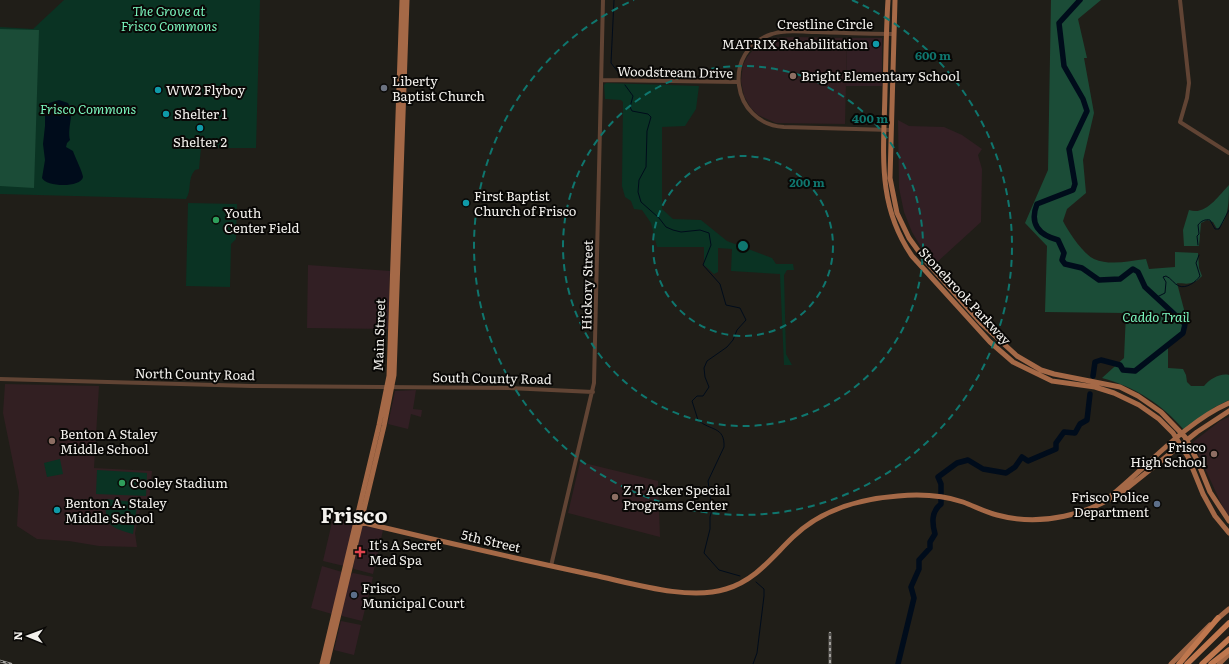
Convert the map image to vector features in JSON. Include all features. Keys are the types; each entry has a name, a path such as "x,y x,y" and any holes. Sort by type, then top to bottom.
{"highway":[{"path":"1179,664 1218,618"},
{"path":"1187,664 1229,623"},
{"path":"1202,664 1229,638"},
{"path":"1211,664 1229,650"}],"main road":[{"name":"Main Street","path":"402,0 402,78"},
{"name":"Main Street","path":"393,352 396,342 398,181 407,0"},
{"name":"Stonebrook Parkway","path":"888,0 884,185 888,206 898,234 912,256 990,342 1020,366 1052,381 1095,387 1130,400 1159,419 1181,446 1191,463 1203,494 1220,523 1229,533"},
{"name":"Stonebrook Parkway","path":"895,0 891,189 902,225 917,250 972,313 1006,347 1024,360 1048,372 1110,384 1133,394 1161,412 1183,434 1197,460 1210,492 1228,520"},
{"name":"Main Street","path":"327,664 390,386 393,352 391,326 397,230"},
{"path":"967,317 972,313"},
{"path":"391,326 393,327 396,342"},
{"path":"1020,366 1024,360"},
{"path":"1130,400 1133,394"},
{"path":"1227,404 1228,412 1208,424 1131,486 1115,497 1100,504 1176,439 1205,417 1227,404"},
{"name":"5th Street","path":"359,522 551,566 669,590 701,592 719,591 735,586 756,574 799,532 817,518 855,502 876,498 929,496 948,498 998,515 1034,519 1064,517 1086,511 1100,504"},
{"path":"1220,523 1228,520"},
{"name":"Main Street","path":"322,664 359,522"},
{"path":"1171,664 1202,631 1229,609"},
{"path":"1219,664 1229,654"}],"street":[{"name":"Hickory Street","path":"551,566 593,392 603,0"},
{"path":"1180,0 1189,83 1187,98 1180,122 1229,153"},
{"name":"Crestline Circle","path":"738,82 739,67 744,54 757,41 772,33 894,34"},
{"name":"Woodstream Drive","path":"602,80 738,82 743,102 751,112 768,124 784,127 892,130"},
{"name":"North County Road","path":"0,379 252,386 390,386"},
{"name":"South County Road","path":"390,386 593,392"}],"shaded area":[{"name":"Bright Elementary School","path":"771,38 847,38 845,124 776,123 758,115 751,108 744,96 741,81 743,65 747,57 753,50"},
{"path":"847,38 882,38 882,86 846,86"},
{"path":"898,120 909,126 944,127 962,135 982,149 978,155 982,169 981,222 935,264 924,252 912,232 904,212 899,188"},
{"path":"308,265 390,271 388,329 307,328"},
{"name":"Benton A Staley Middle School","path":"5,384 99,386 94,468 152,471 149,501 141,506 135,533 137,547 99,546 69,541 37,539 17,526 19,492 3,413"},
{"path":"416,390 413,409 422,410 421,417 411,414 408,429 388,424 395,391"},
{"name":"Frisco High School","path":"1229,417 1229,516 1225,512 1193,442 1220,421"},
{"name":"Z T Acker Special Programs Center","path":"580,462 658,481 660,537 568,513"},
{"path":"333,518 352,522 353,525 344,566 323,561"},
{"path":"364,526 383,530 373,574 354,569 353,567 362,527"},
{"path":"322,566 342,572 332,614 311,608"},
{"path":"353,573 373,577 362,621 342,616 341,614 350,575"},
{"path":"341,621 361,625 354,655 334,650"}],"green space":[{"name":"Frisco Commons","path":"64,0 260,0 256,148 201,148 199,169 195,170 191,177 189,192 186,199 0,194 0,27 33,29"},
{"name":"Caddo Trail","path":"1051,0 1101,0 1078,19 1087,58 1084,58 1094,113 1083,160 1086,193 1067,209 1063,221 1065,225 1076,242 1085,252 1094,259 1100,261 1120,262 1146,259 1149,269 1175,267 1175,252 1198,253 1199,268 1202,276 1191,283 1177,283 1186,317 1186,330 1168,345 1168,368 1183,369 1187,382 1191,386 1204,386 1215,377 1229,375 1229,400 1215,407 1184,430 1157,404 1126,386 1102,378 1124,358 1126,313 1045,312 1047,246 1025,223 1048,170"},
{"path":"0,29 39,30 34,188 0,186"},
{"path":"606,83 699,86 696,109 685,126 662,127 662,209 673,219 701,220 727,241 772,258 776,264 793,264 794,270 787,270 784,275 786,354 792,365 784,365 780,274 731,271 732,249 718,248 718,272 714,274 704,265 704,247 657,247 651,223 642,210 634,209 631,201 625,197 622,186 623,102 621,100 605,99 604,85"},
{"path":"1229,185 1228,210 1221,226 1217,229 1213,222 1207,220 1201,223 1199,246 1184,246 1183,230 1189,210 1195,211 1206,208"},
{"path":"188,203 237,204 236,239 231,244 230,287 186,286"},
{"path":"60,459 63,474 47,477 44,463"},
{"name":"Cooley Stadium","path":"97,470 147,473 146,496 96,494"},
{"path":"106,499 134,502 137,506 133,534 110,524 106,515"}],"water":[{"path":"59,100 68,103 70,107 70,140 66,147 73,151 83,177 81,181 70,185 56,185 45,181 42,178 45,160 43,144 45,109 49,103"}],"waterway":[{"path":"614,0 611,63 621,76"},
{"path":"1080,0 1059,23 1064,66 1083,99 1087,111 1069,149 1075,184 1073,190 1037,204 1034,217 1035,223 1041,232 1058,240 1064,253 1062,260 1065,264 1082,268 1099,280 1120,279 1133,269 1138,272 1145,287 1185,324 1183,333 1135,371 1123,370 1120,365 1101,360 1095,362 1093,376"},
{"path":"625,85 633,96 630,107 632,111 648,114 651,117 647,131 646,167 639,180 638,192 641,202 659,218 666,227 681,232 700,230 709,233 711,245 703,265 720,284 726,305 740,308 746,320 737,330 733,340 727,347 707,361 704,368 705,377 709,387 703,396 697,396 692,401 698,420 719,432 724,440 724,447 708,481 712,509 710,529 704,553 719,570 740,576"},
{"path":"1198,245 1198,225 1202,221 1210,220 1215,229 1219,229 1229,210"},
{"path":"1157,297 1165,293 1166,282 1163,277 1168,277 1177,285 1182,287 1188,286 1196,281 1200,276 1196,263 1199,255"},
{"path":"898,664 914,598 911,587 919,569 919,560 930,548 930,542 935,534 933,518 935,511 941,504 941,484 938,477 957,463 968,460 983,469 1006,473 1015,467 1022,457 1028,461 1056,449 1056,443 1064,432 1075,433 1080,424 1087,420 1090,394"},
{"path":"753,664 757,653 764,596 764,589 756,582"}],"railway":[{"path":"830,633 830,664"},
{"path":"0,661 11,664"}],"place":[{"name":"MATRIX Rehabilitation","path":"876,44"},
{"name":"Bright Elementary School","path":"793,76"},
{"name":"Liberty Baptist Church","path":"384,88"},
{"name":"WW2 Flyboy","path":"158,90"},
{"name":"Shelter 1","path":"166,114"},
{"name":"Shelter 2","path":"200,128"},
{"name":"First Baptist Church of Frisco","path":"466,203"},
{"name":"Youth Center Field","path":"216,220"},
{"name":"Benton A Staley Middle School","path":"52,441"},
{"name":"Frisco High School","path":"1214,454"},
{"name":"Cooley Stadium","path":"122,483"},
{"name":"Z T Acker Special Programs Center","path":"615,497"},
{"name":"Frisco Police Department","path":"1157,504"},
{"name":"Benton A. Staley Middle School","path":"57,510"},
{"name":"It's A Secret Med Spa","path":"360,552"},
{"name":"Frisco Municipal Court","path":"354,595"}],"district":[{"name":"Frisco","path":"354,516"}],"park label":[{"name":"The Grove at Frisco Commons","path":"169,18"}]}
